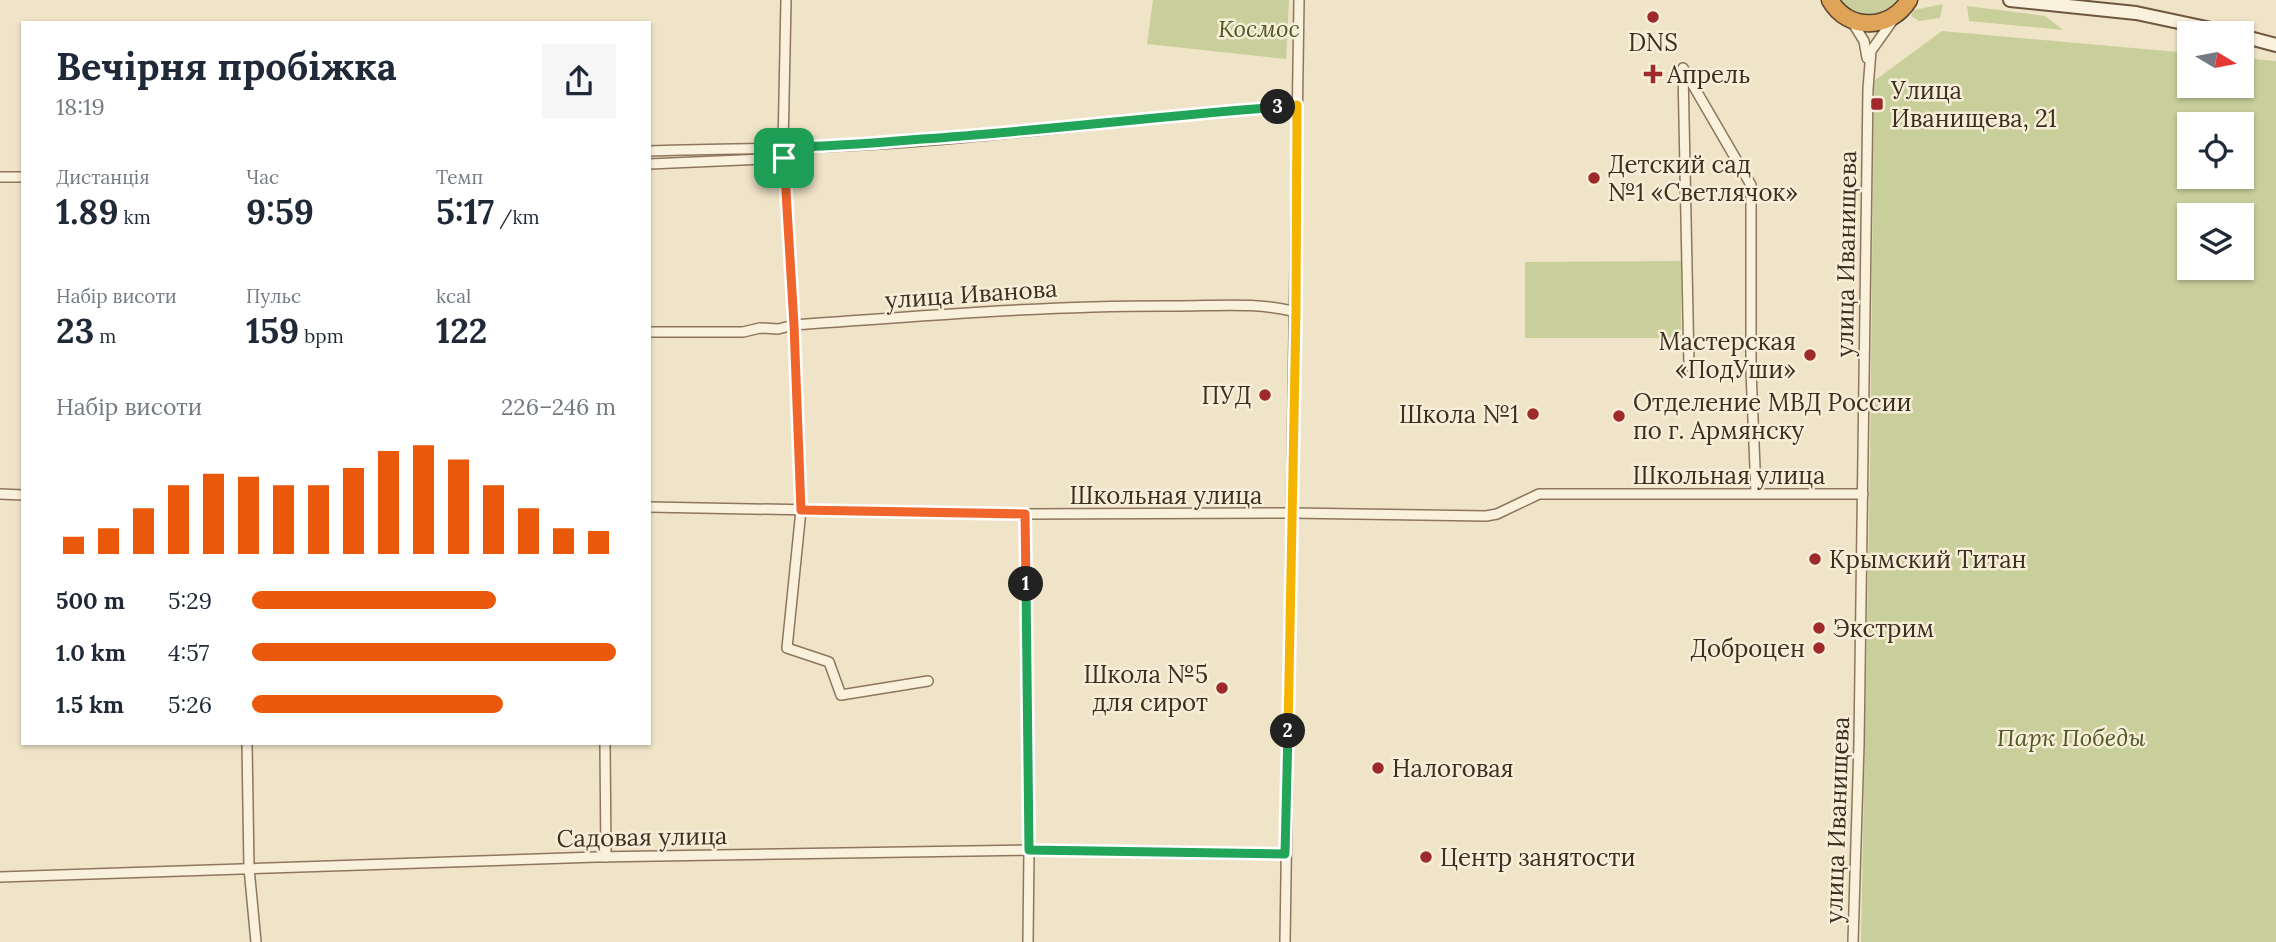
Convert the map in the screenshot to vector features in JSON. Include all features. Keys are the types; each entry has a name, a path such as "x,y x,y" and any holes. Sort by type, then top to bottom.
{"highway":[{"path":"1829,2 1851,20 1876,24 1907,4"}],"main road":[{"path":"2010,0 2136,13 2177,22"},
{"path":"2254,39 2276,45"}],"street":[{"path":"786,0 783,147 794,325 801,510 787,648 829,662 841,695 928,681"},
{"path":"1285,942 1299,0"},
{"name":"улица Иванищева","path":"1853,942 1859,744 1869,70 1871,51 1907,4"},
{"name":"улица Иванищева","path":"1851,20 1864,41 1869,70"},
{"path":"1689,366 1683,68 1751,185 1751,370 1756,493"},
{"path":"651,151 819,147 1025,132 1297,105"},
{"path":"651,164 784,158"},
{"path":"0,177 21,177"},
{"name":"улица Иванова","path":"651,331 743,332 794,325 1109,305 1240,307 1296,312"},
{"path":"0,494 21,495"},
{"name":"Школьная улица","path":"651,507 1025,514 1292,513 1486,516 1497,514 1539,494 1863,494"},
{"path":"1025,514 1028,942"},
{"path":"247,745 249,868 256,942"},
{"path":"605,745 606,857"},
{"name":"Садовая улица","path":"0,877 606,857 1029,850 1285,854"}],"green space":[{"name":"Космос","path":"1153,0 1289,0 1286,59 1147,44"},
{"path":"1838,0 1901,0 1886,12 1870,15 1853,11"},
{"path":"1943,4 1940,18 1919,21 1911,16 1914,10"},
{"path":"1967,6 2045,16 2063,30 1969,21"},
{"name":"Парк Победы","path":"1942,31 2177,52 2177,98 2254,98 2254,59 2276,61 2276,942 1861,942 1874,81"},
{"path":"1681,261 1681,338 1525,338 1525,262"}],"place":[{"name":"DNS","path":"1653,17"},
{"name":"Апрель","path":"1653,74"},
{"name":"Улица Иванищева, 21","path":"1877,104"},
{"name":"Детский сад №1 «Светлячок»","path":"1594,178"},
{"name":"Мастерская «ПодУши»","path":"1810,355"},
{"name":"ПУД","path":"1265,395"},
{"name":"Школа №1","path":"1533,414"},
{"name":"Отделение МВД России по г. Армянску","path":"1619,416"},
{"name":"Крымский Титан","path":"1815,559"},
{"name":"Экстрим","path":"1819,628"},
{"name":"Доброцен","path":"1819,648"},
{"name":"Школа №5 для сирот","path":"1222,688"},
{"name":"Налоговая","path":"1378,768"},
{"name":"Центр занятости","path":"1426,857"}],"route":[{"path":"1297,105 1296,312 1285,854 1029,850 1025,514 801,510 784,158 783,147 819,147 1025,132 1297,105"}]}
